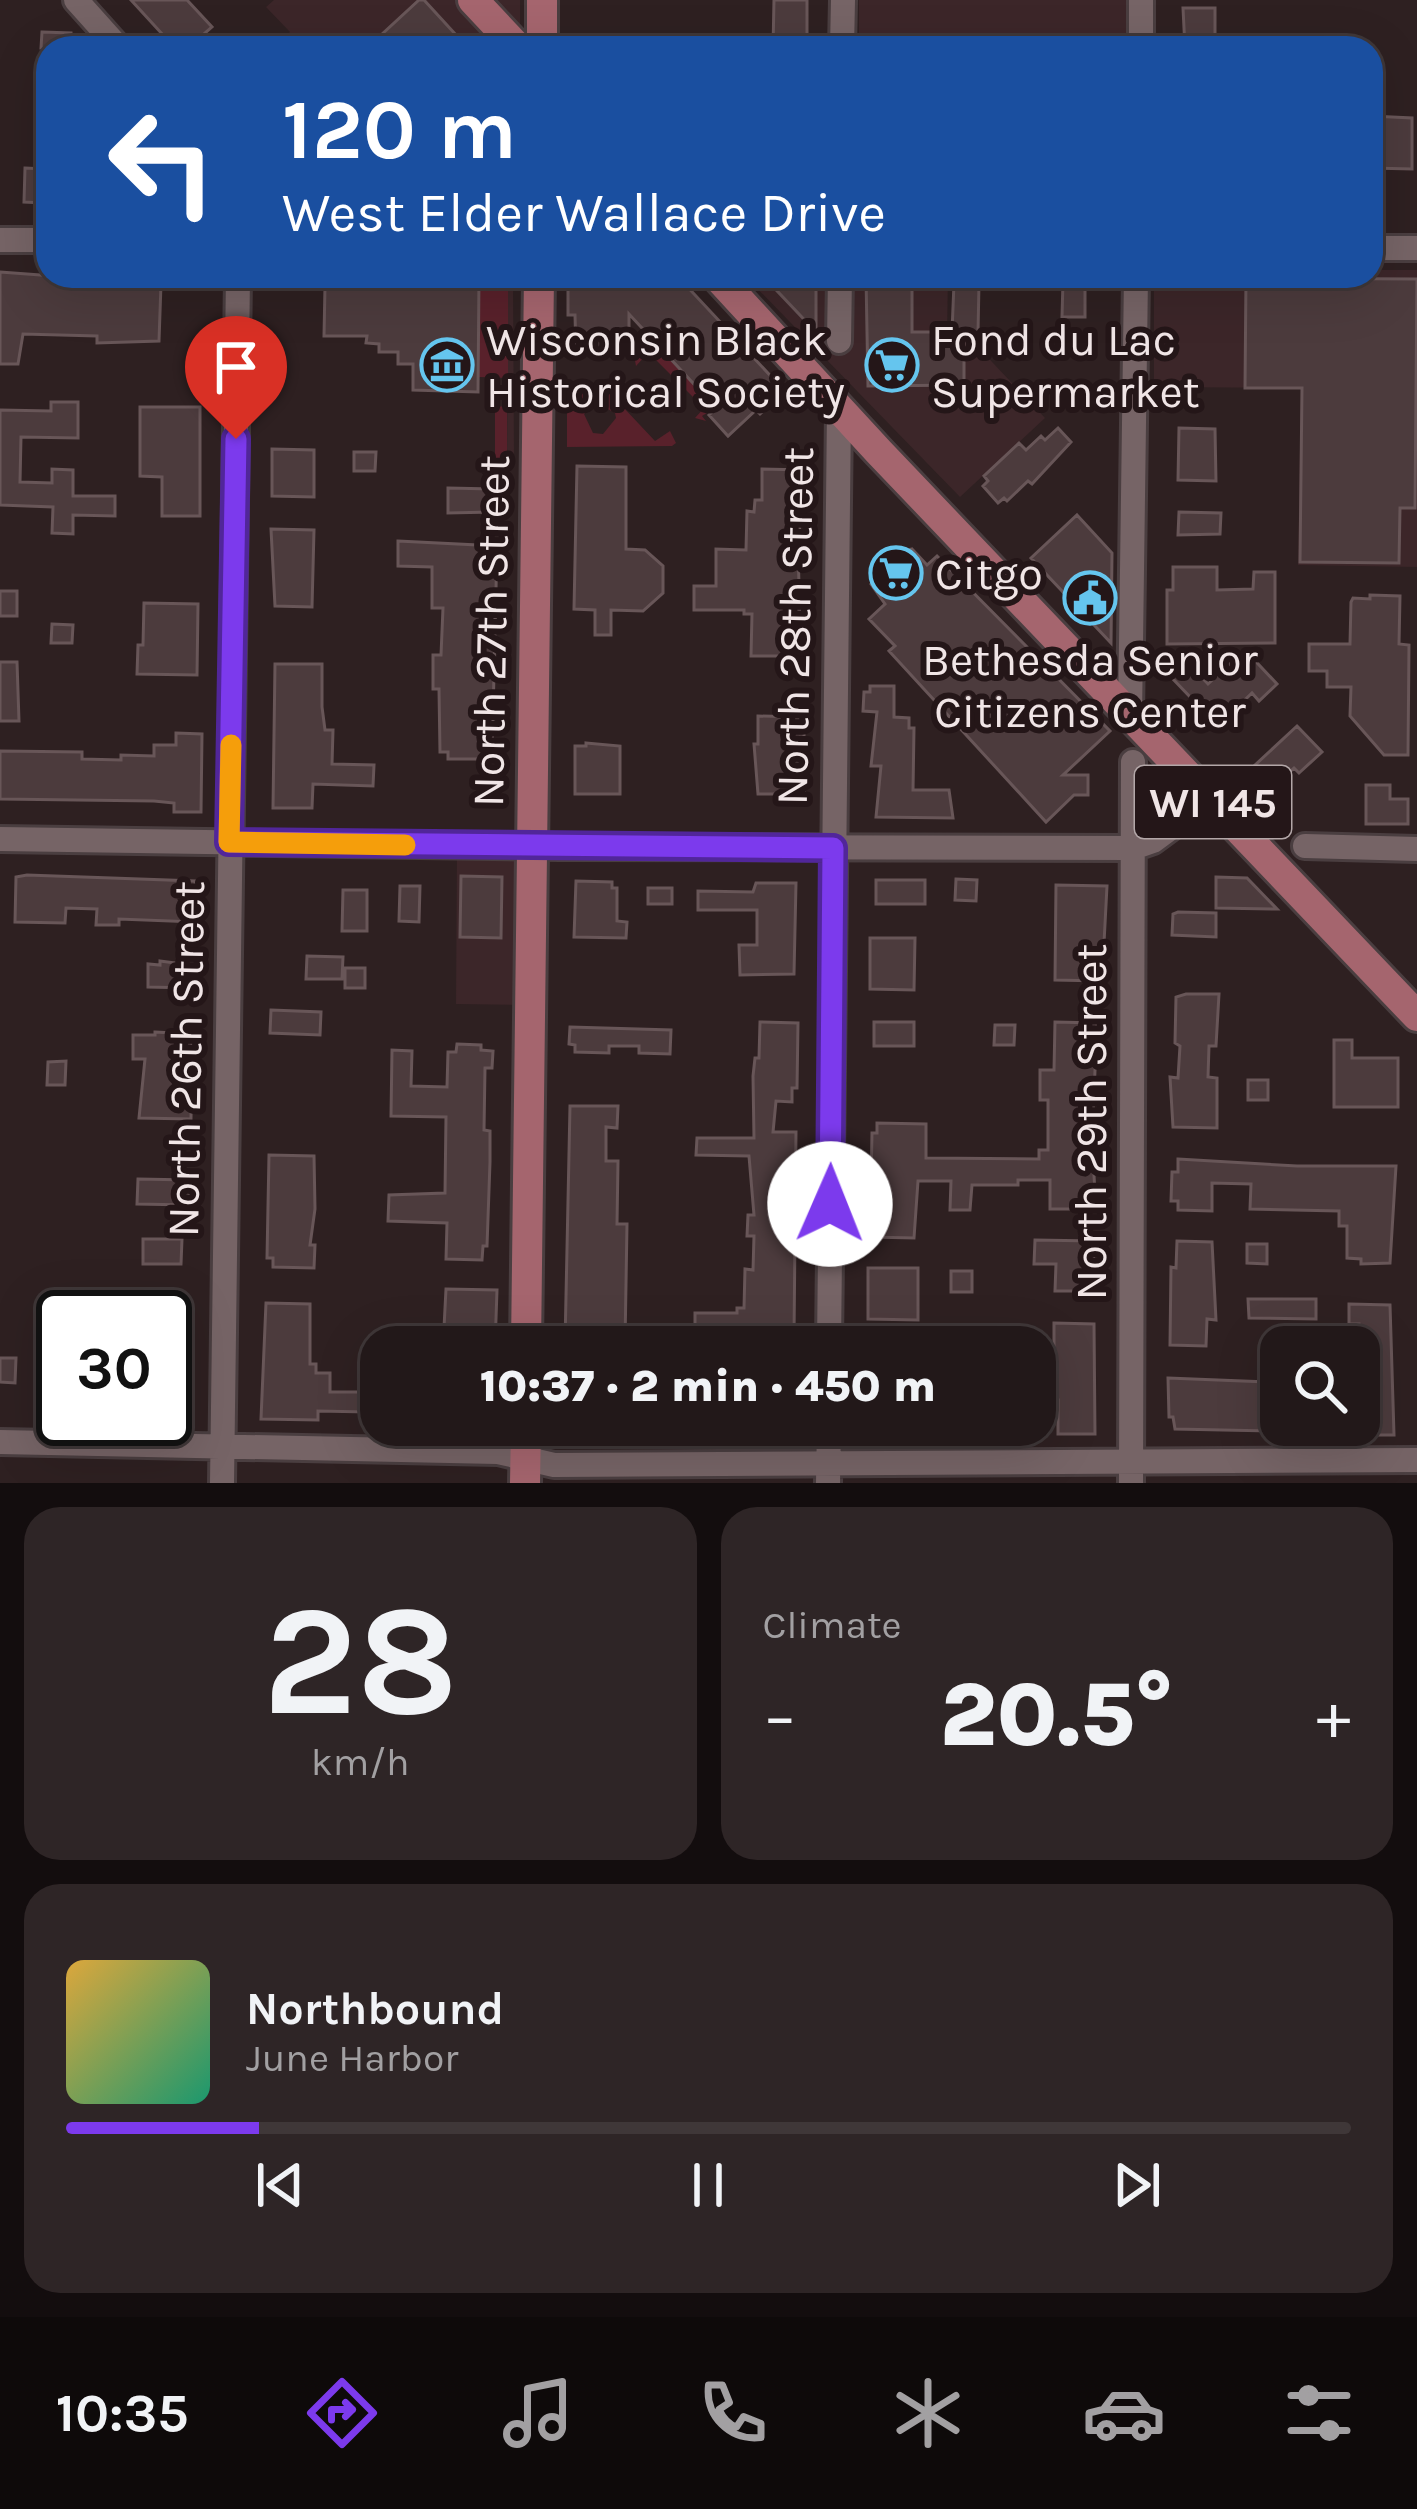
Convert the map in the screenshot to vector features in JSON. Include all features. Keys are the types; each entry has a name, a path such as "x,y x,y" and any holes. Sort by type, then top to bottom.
{"main road":[{"path":"473,0 507,36"},
{"path":"542,0 542,36"},
{"name":"North 27th Street","path":"526,1326 539,288"},
{"name":"WI 145","path":"728,288 1417,1016"}],"street":[{"path":"76,0 108,36"},
{"path":"842,0 842,36"},
{"path":"1141,36 1142,0"},
{"path":"0,240 36,240"},
{"path":"1383,248 1417,248"},
{"name":"North 26th Street","path":"222,1483 238,288"},
{"path":"839,341 840,288"},
{"path":"1130,717 1136,288"},
{"name":"North 28th Street","path":"829,1326 839,409"},
{"name":"North 29th Street","path":"1131,1473 1133,762"},
{"path":"0,839 532,847 1133,848 1154,841 1210,799"},
{"path":"1305,846 1417,849"},
{"path":"0,1442 498,1452 526,1471 554,1465 828,1473 1131,1473 1417,1460"}],"shaded area":[{"path":"274,0 520,0 520,36 286,36 290,32 266,7"},
{"path":"859,0 1129,0 1129,36 859,36"},
{"path":"1383,270 1417,270 1417,567 1298,565 1301,388 1154,387 1154,288 1383,288"},
{"path":"479,288 508,288 508,378 479,377"},
{"path":"508,288 513,288 514,460 507,460"},
{"path":"757,288 948,288 947,335 976,336 977,346 1045,418 960,497"},
{"path":"603,338 650,338 656,344 636,366 634,355 603,355"},
{"path":"661,345 718,406 702,416 706,421 695,418 704,408 652,356"},
{"path":"599,392 599,401 584,414 593,433 603,434 616,418 604,407 605,392 623,392 623,407 655,441 670,431 676,443 567,447 567,393"},
{"path":"507,406 507,460 495,460 495,407"},
{"path":"457,846 532,847 531,1005 456,1004"}],"building":[{"path":"131,0 187,0 212,27 202,36 164,36"},
{"path":"424,0 457,36 380,36"},
{"path":"774,0 807,0 807,36 773,36"},
{"path":"1183,8 1215,8 1215,36 1184,36"},
{"path":"42,32 71,33 71,36 42,36"},
{"path":"1383,117 1412,118 1412,169 1383,168"},
{"path":"25,168 36,169 36,203 24,202"},
{"path":"0,272 36,275 36,288 161,288 159,341 97,343 97,336 23,334 18,364 0,364"},
{"path":"1383,279 1417,279 1415,508 1400,508 1399,563 1300,562 1302,388 1245,388 1246,288 1383,288"},
{"path":"325,288 479,288 478,392 413,390 413,364 398,364 398,352 379,352 379,344 366,343 367,336 324,336"},
{"path":"568,288 688,288 780,386 768,395 774,401 760,414 756,410 728,436 709,415 716,408 629,314 629,342 603,342 603,352 576,352 575,315 568,315"},
{"path":"774,288 816,288 816,332"},
{"path":"866,288 912,288 912,332 964,332 964,385 868,386"},
{"path":"954,288 979,288 978,333 952,332"},
{"path":"1063,288 1085,288 1085,317 1062,317"},
{"path":"51,402 78,402 78,438 21,437 20,482 52,483 52,469 73,470 73,496 115,496 115,516 73,515 73,534 52,533 53,507 0,505 0,410 51,411"},
{"path":"140,407 200,407 200,516 162,516 162,477 140,476"},
{"path":"1058,428 1071,442 1032,484 1028,481 1007,501 998,503 983,486 988,481 984,476 1019,443 1026,450"},
{"path":"1179,428 1215,429 1216,481 1178,480"},
{"path":"272,449 314,450 314,497 272,496"},
{"path":"354,452 376,452 375,471 354,471"},
{"path":"577,466 626,467 626,549 645,550 663,566 663,593 643,611 611,610 611,635 595,635 595,610 574,609"},
{"path":"762,469 804,470 798,549 801,656 751,656 752,614 744,610 694,610 694,586 716,586 716,549 746,550 747,511 754,512 755,500 762,500"},
{"path":"448,488 492,489 492,512 448,513"},
{"path":"1179,512 1221,513 1220,534 1178,535"},
{"name":"Bethesda Senior Citizens Center","path":"1077,515 1112,553 1111,643 1031,558"},
{"path":"271,529 314,530 312,607 275,606"},
{"path":"398,541 497,546 492,759 448,759 448,752 440,752 433,655 441,655 443,608 432,608 432,567 398,566"},
{"path":"912,549 927,565 937,556 1110,731 1063,775 1088,775 1088,795 1074,795 1046,822 889,651 895,646 869,619 885,604 871,584 891,560 886,556"},
{"path":"1173,567 1217,567 1217,590 1253,589 1254,572 1275,572 1275,643 1167,644 1167,590 1173,590"},
{"path":"0,591 17,591 17,616 0,616"},
{"path":"1370,595 1400,596 1399,644 1409,645 1408,755 1384,755 1350,716 1351,687 1327,687 1327,671 1309,671 1309,644 1350,644 1351,602 1353,598 1370,599"},
{"path":"144,603 198,604 197,675 137,674"},
{"path":"52,624 73,625 72,643 51,643"},
{"path":"1245,650 1277,684 1259,701 1252,693 1218,726 1172,678 1188,663 1208,684"},
{"path":"0,662 17,662 19,721 0,721"},
{"path":"275,664 322,664 325,730 333,730 332,764 374,765 373,786 313,784 312,808 273,808"},
{"path":"870,686 894,686 894,717 909,718 909,728 914,728 913,790 949,790 953,818 876,817 881,766 871,766 877,712 863,711 864,692 870,692"},
{"path":"758,716 804,717 804,794 758,794 754,744 758,744"},
{"path":"1297,726 1322,752 1299,773 1294,768 1260,800 1240,779"},
{"path":"176,733 202,734 201,812 174,812 174,803 154,801 0,799 0,751 82,752 82,759 121,760 121,755 154,756 154,745 176,745"},
{"path":"575,746 620,746 620,794 575,794"},
{"path":"1366,785 1390,785 1390,799 1408,799 1408,824 1366,824"},
{"path":"461,876 502,877 501,938 460,937"},
{"path":"16,877 195,881 195,922 119,919 119,925 96,925 97,909 66,908 65,923 15,922"},
{"path":"1216,877 1247,878 1277,909 1216,908"},
{"path":"956,879 977,880 976,901 955,900"},
{"path":"876,880 925,880 925,904 876,904"},
{"path":"576,881 612,882 612,888 617,888 617,921 627,922 626,938 574,937"},
{"path":"756,883 796,883 794,974 740,975 739,945 757,945 757,910 698,910 698,891 753,892"},
{"path":"1056,885 1107,886 1102,981 1055,980"},
{"path":"400,886 420,886 419,922 399,921"},
{"path":"648,888 672,888 672,904 648,904"},
{"path":"343,890 367,890 367,931 342,931"},
{"path":"1216,913 1216,937 1172,935 1173,914"},
{"path":"870,938 915,938 914,990 870,989"},
{"path":"307,956 343,957 342,979 306,979"},
{"path":"160,961 191,965 191,988 148,987 148,964 160,965"},
{"path":"345,968 365,968 365,988 345,988"},
{"path":"1219,994 1216,1046 1209,1046 1208,1077 1217,1078 1217,1128 1173,1127 1170,1077 1178,1078 1180,1046 1175,1043 1176,997"},
{"path":"271,1010 321,1012 320,1035 270,1033"},
{"path":"760,1022 798,1023 797,1088 792,1088 792,1102 776,1101 773,1132 796,1132 794,1326 695,1326 695,1313 737,1313 737,1308 744,1308 745,1269 753,1270 754,1236 747,1236 748,1215 754,1215 749,1156 696,1155 697,1138 754,1138 753,1076 755,1058 759,1058"},
{"path":"874,1022 914,1022 914,1046 874,1046"},
{"path":"1055,1022 1097,1023 1092,1142 1096,1209 1050,1209 1050,1180 1018,1180 1018,1185 972,1185 970,1210 950,1210 951,1181 918,1181 914,1238 870,1237 872,1133 877,1133 877,1123 926,1124 926,1158 1039,1159 1039,1150 1048,1150 1048,1100 1040,1100 1040,1070 1054,1070"},
{"path":"995,1025 1015,1025 1014,1045 994,1045"},
{"path":"570,1027 671,1030 670,1054 639,1053 639,1046 609,1046 609,1053 575,1052 575,1045 569,1044"},
{"path":"192,1034 191,1119 139,1118 145,1059 133,1059 133,1035"},
{"path":"1334,1040 1352,1040 1352,1058 1398,1058 1398,1107 1334,1107"},
{"path":"457,1044 493,1051 492,1068 485,1068 484,1130 490,1131 490,1162 487,1246 483,1246 482,1260 446,1259 447,1223 388,1221 389,1195 445,1193 446,1117 391,1116 392,1050 412,1051 411,1086 447,1087 448,1052 456,1052"},
{"path":"66,1061 65,1085 47,1085 48,1062"},
{"path":"1248,1080 1268,1080 1268,1100 1248,1100"},
{"path":"570,1106 618,1106 617,1128 606,1127 606,1161 618,1161 617,1224 627,1224 625,1326 565,1326"},
{"path":"269,1155 314,1156 310,1245 315,1245 314,1268 273,1267 273,1258 267,1258"},
{"path":"1178,1159 1396,1166 1390,1263 1361,1264 1361,1259 1347,1258 1347,1226 1339,1226 1339,1211 1250,1209 1251,1184 1212,1183 1212,1211 1178,1210 1178,1201 1171,1201 1172,1172 1178,1172"},
{"path":"138,1179 189,1180 189,1205 137,1204"},
{"path":"143,1239 182,1239 181,1264 143,1264"},
{"path":"1035,1240 1093,1241 1095,1291 1055,1291 1056,1264 1034,1264"},
{"path":"1177,1241 1212,1242 1216,1320 1207,1319 1206,1346 1170,1345 1171,1267 1176,1268"},
{"path":"1247,1244 1267,1244 1267,1264 1247,1263"},
{"path":"868,1268 918,1268 918,1320 868,1319"},
{"path":"951,1271 972,1271 972,1292 951,1292"},
{"path":"446,1289 497,1290 496,1326 444,1326"},
{"path":"1248,1299 1316,1299 1316,1319 1249,1318"},
{"path":"266,1303 310,1304 310,1364 316,1364 316,1373 330,1373 330,1392 360,1392 360,1412 318,1411 318,1420 261,1419"},
{"path":"1349,1304 1390,1305 1394,1435 1380,1435 1380,1326 1349,1324"},
{"path":"1094,1324 1095,1434 1058,1434 1054,1326"},
{"path":"0,1358 16,1358 15,1383 0,1382"},
{"path":"1168,1378 1260,1382 1260,1431 1175,1429 1169,1417"}],"slow traffic":[{"path":"231,745 229,842 405,845"}],"place":[{"name":"Wisconsin Black Historical Society","path":"447,365"},
{"name":"Fond du Lac Supermarket","path":"892,365"},
{"name":"Citgo","path":"896,573"},
{"name":"Bethesda Senior Citizens Center","path":"1090,598"}],"route":[{"path":"236,439 229,842 833,848 830,1204"}]}
